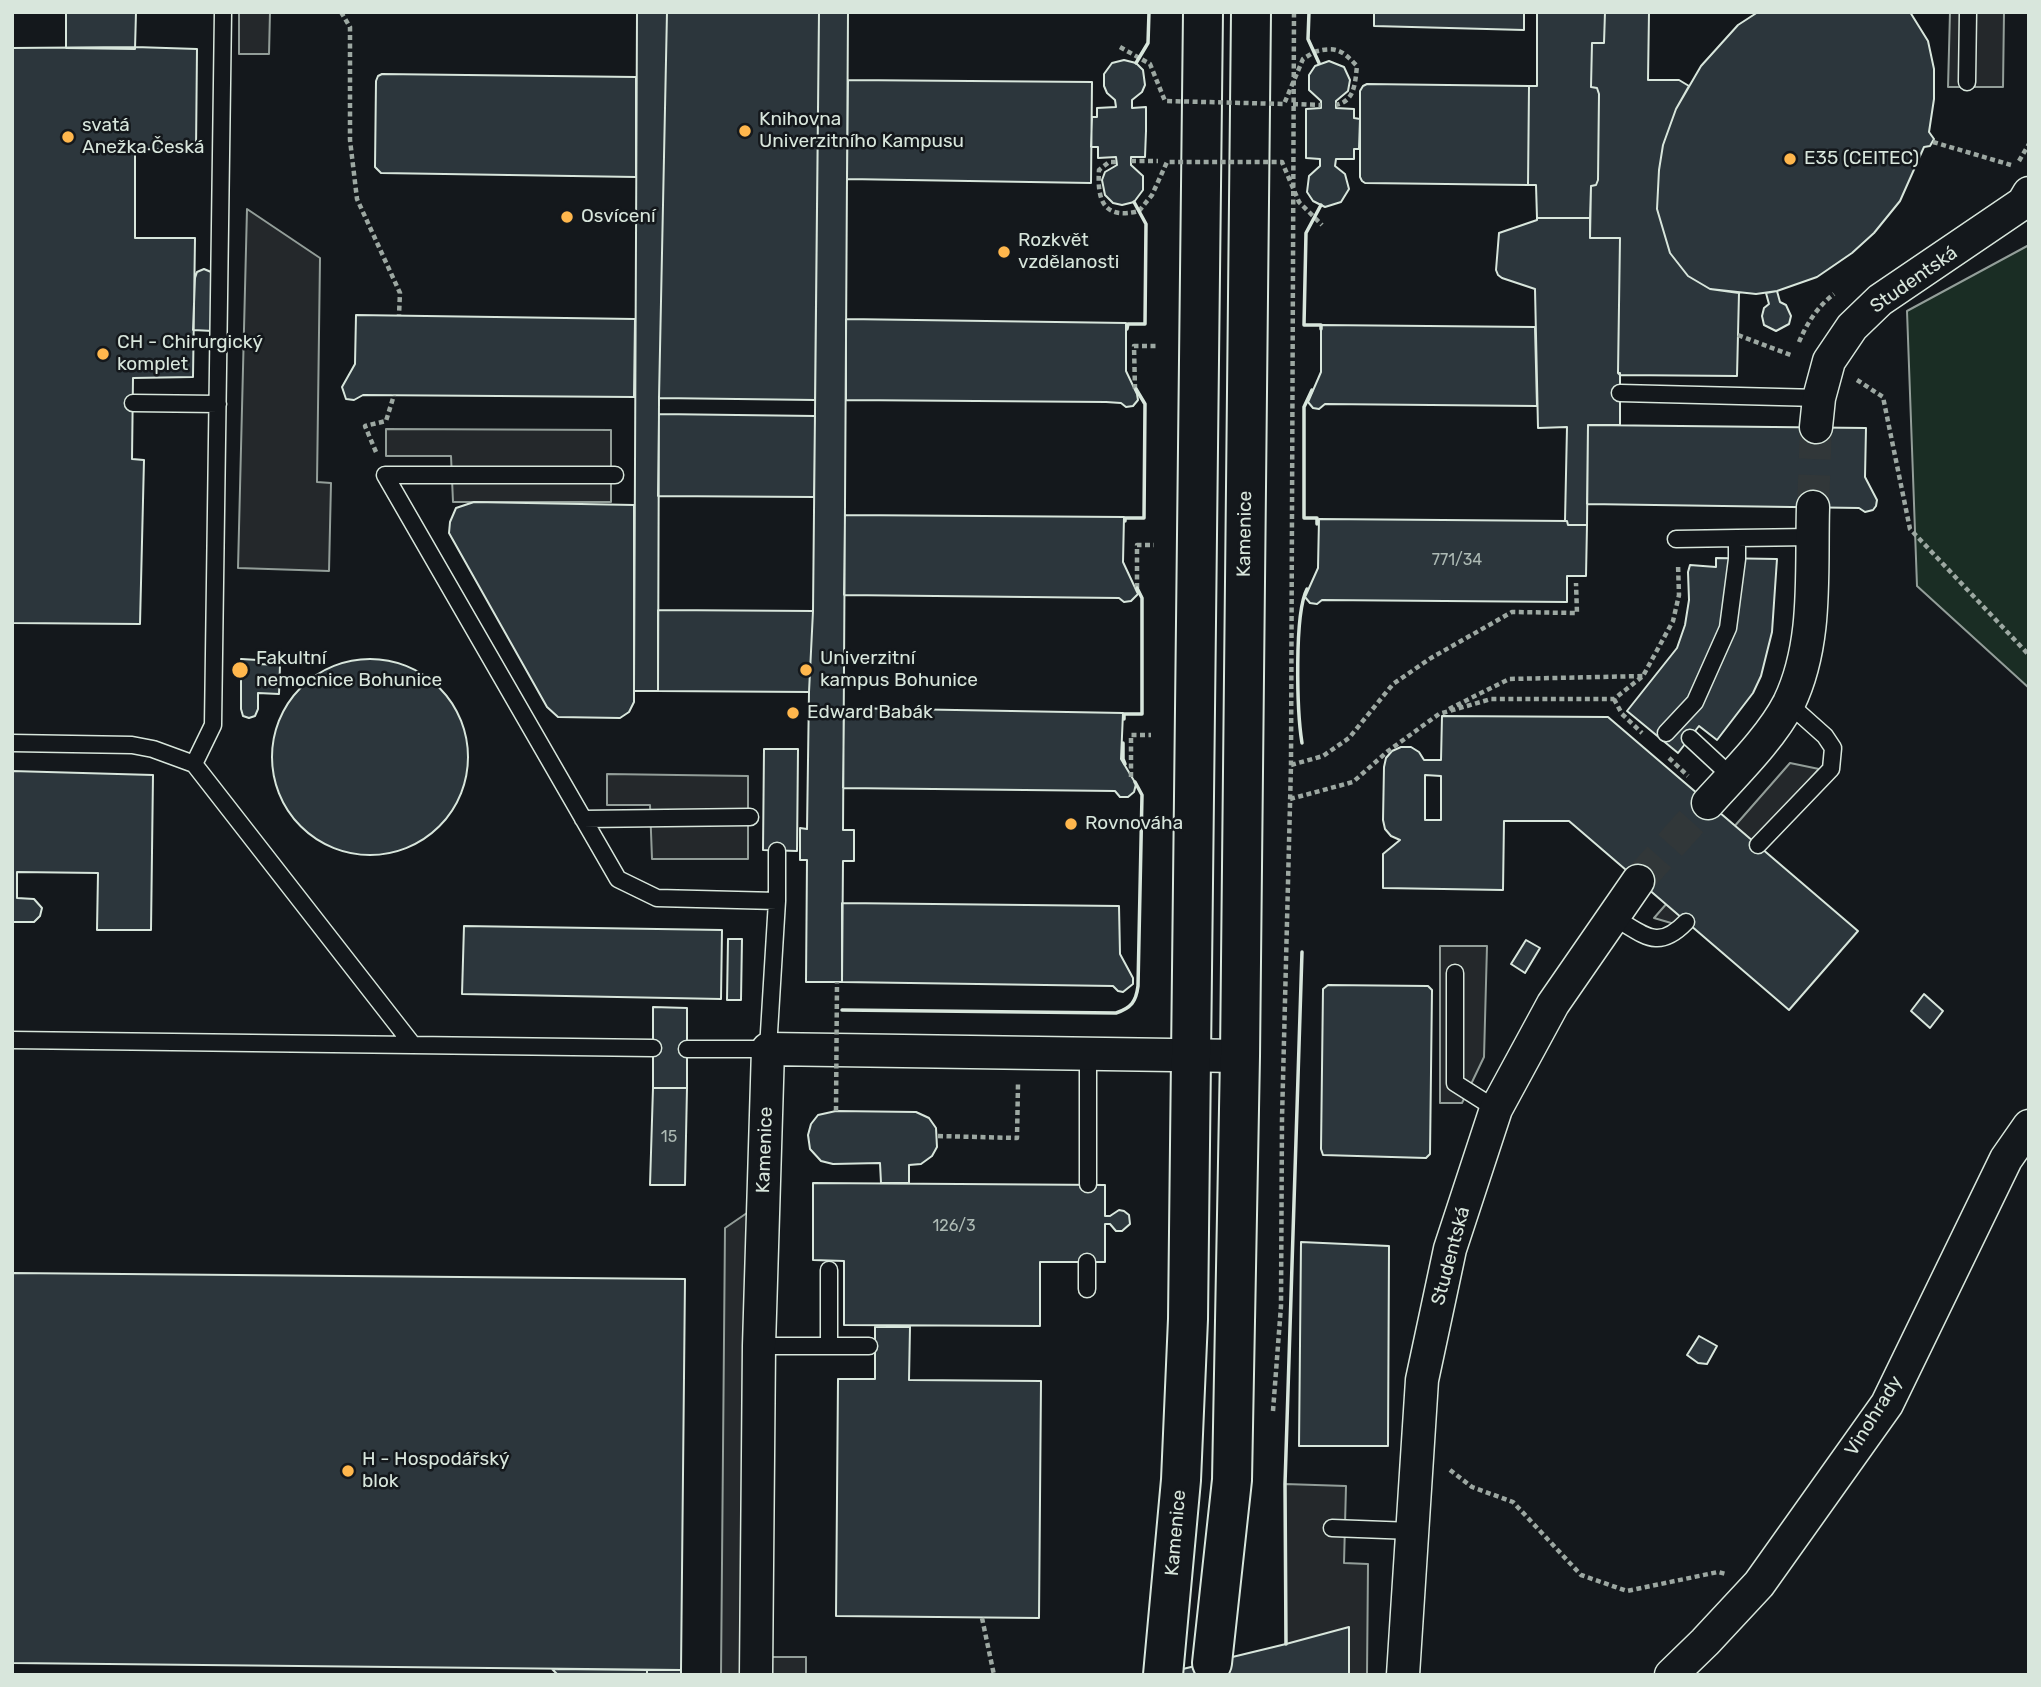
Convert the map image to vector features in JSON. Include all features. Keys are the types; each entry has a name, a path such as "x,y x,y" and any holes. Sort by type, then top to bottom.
{"street":[{"name":"Kamenice","path":"1163,1675 1182,1453 1188,1319 1203,12"},
{"name":"Kamenice","path":"1212,1663 1232,1480 1240,1056 1251,12"},
{"name":"Studentská","path":"1818,412 1829,361 1852,327 1880,300 2023,203 2029,193"},
{"path":"1700,791 1721,766 1754,752 1788,703 1807,652 1812,522"},
{"name":"Studentská","path":"1403,1675 1422,1380 1450,1249 1496,1109 1553,1004 1638,881"},
{"name":"Kamenice","path":"756,1675 759,1346 768,1049"},
{"path":"768,1049 1240,1056"},
{"name":"Vinohrady","path":"1671,1675 1759,1584 1886,1404 2006,1159 2029,1126"}],"lane":[{"path":"194,764 213,725 223,12"},
{"path":"1967,82 1968,12"},
{"path":"1620,394 1818,412"},
{"path":"133,403 218,404"},
{"path":"614,475 384,474 618,879 657,898 776,901"},
{"path":"1676,539 1737,538 1812,522"},
{"path":"1666,733 1695,702 1728,628 1737,538"},
{"path":"1758,845 1830,769 1833,748 1825,736 1788,703"},
{"path":"1690,738 1721,766"},
{"path":"12,743 132,745 153,749 194,764 413,1045"},
{"path":"583,819 750,817"},
{"path":"687,1049 768,1049 777,851"},
{"path":"1613,917 1649,937 1662,940 1673,936 1686,922"},
{"path":"1455,973 1455,1083 1496,1109"},
{"path":"12,1040 653,1048"},
{"path":"1088,1054 1088,1184"},
{"path":"1087,1262 1087,1289"},
{"path":"829,1270 829,1346"},
{"path":"759,1346 869,1346"},
{"path":"1332,1528 1412,1531"}],"path":[{"path":"341,12 350,27 350,140 357,199 400,293 399,315"},
{"path":"1273,1412 1281,1306 1282,1119 1291,765 1294,12"},
{"path":"1120,47 1150,64 1165,101 1284,104 1303,59 1314,52 1327,49 1344,52 1357,66 1355,88 1348,99 1336,105"},
{"path":"1293,104 1321,105"},
{"path":"1933,142 2017,167 2029,144"},
{"path":"1131,162 1158,161"},
{"path":"1116,162 1109,162 1099,170 1097,191 1104,205 1115,213 1139,211 1152,194 1167,162 1283,162 1299,202 1322,225"},
{"path":"1738,335 1793,356"},
{"path":"1135,389 1135,346 1157,346"},
{"path":"1829,361 1883,397 1910,529 2029,655"},
{"path":"365,426 386,421 394,395"},
{"path":"1439,714 1491,699 1614,699 1643,676 1673,621 1679,595 1676,539"},
{"path":"1137,588 1137,545 1154,545"},
{"path":"1291,765 1323,757 1349,738 1393,684 1431,658 1512,612 1577,613 1576,583"},
{"path":"1290,799 1353,782 1388,751 1439,714 1509,679 1643,676"},
{"path":"1614,699 1622,714 1636,727"},
{"path":"1131,777 1131,735 1151,736"},
{"path":"1669,758 1680,769"},
{"path":"1700,791 1721,766"},
{"path":"836,1111 837,982"},
{"path":"937,1136 1017,1138 1019,1052"},
{"path":"1417,1443 1472,1487 1513,1502 1581,1575 1627,1591 1718,1572 1759,1584"},
{"path":"982,1618 995,1675"}],"green space":[{"path":"2029,245 2029,688 1917,586 1907,311"}],"shaded area":[{"path":"239,12 270,12 269,54 239,54"},
{"path":"1950,12 2004,12 2003,87 1948,87"},
{"path":"247,209 320,258 317,482 331,483 329,571 238,568"},
{"path":"386,429 611,430 611,502 453,502 451,456 386,456"},
{"path":"1790,763 1819,769 1678,925 1654,918"},
{"path":"607,774 748,776 748,859 652,859 650,805 607,805"},
{"path":"1440,946 1487,946 1484,1057 1462,1103 1440,1103"},
{"path":"763,1202 757,1657 806,1657 806,1675 721,1675 725,1228"},
{"path":"1285,1484 1346,1486 1344,1563 1368,1564 1367,1675 1286,1675"}],"building":[{"path":"66,12 136,12 135,49 66,48"},
{"path":"637,12 667,12 659,398 658,691 634,691"},
{"path":"667,12 819,12 815,400 659,398"},
{"path":"819,12 848,12 843,830 854,830 854,861 843,861 842,982 806,982 807,860 800,860 800,828 807,829 813,611"},
{"path":"1374,12 1524,12 1524,30 1374,26"},
{"path":"1537,12 1605,12 1604,43 1592,43 1591,87 1597,88 1599,94 1598,180 1596,185 1591,186 1590,218 1537,218 1536,185 1528,185 1529,86 1537,86"},
{"path":"1605,12 1649,12 1648,80 1679,80 1689,86 1676,109 1663,145 1657,209 1670,253 1688,276 1710,289 1739,293 1737,376 1618,373 1620,238 1590,238 1591,186 1596,185 1598,180 1599,94 1597,88 1591,87 1592,43 1604,43"},
{"name":"E35 (CEITEC)","path":"1758,12 1910,12 1928,41 1934,69 1934,99 1929,132 1934,139 1930,146 1924,147 1900,201 1874,233 1852,253 1817,277 1777,291 1756,294 1710,289 1688,276 1670,253 1657,209 1663,145 1676,109 1701,66 1738,25"},
{"name":"CH - Chirurgický komplet","path":"12,48 197,49 196,150 135,149 135,238 195,238 193,377 133,378 132,459 144,460 140,624 13,623"},
{"path":"1124,60 1136,63 1143,70 1145,85 1142,92 1132,100 1132,108 1146,107 1146,131 1145,157 1131,157 1131,165 1143,176 1143,190 1134,202 1122,205 1113,203 1105,195 1102,180 1105,172 1117,165 1116,157 1098,158 1098,147 1091,147 1092,117 1097,117 1097,108 1116,107 1115,100 1104,86 1104,74 1112,63"},
{"path":"1329,61 1344,67 1350,80 1348,91 1336,101 1336,108 1354,109 1354,118 1360,119 1359,149 1354,149 1354,159 1336,159 1335,166 1345,174 1349,189 1341,202 1325,207 1313,201 1307,192 1309,176 1320,166 1320,159 1306,158 1306,109 1321,108 1321,101 1309,90 1309,75 1315,66"},
{"path":"382,74 636,77 636,177 381,173 375,167 376,81"},
{"path":"848,80 1092,82 1091,183 847,179"},
{"path":"1367,84 1529,86 1528,185 1365,183 1360,177 1360,91"},
{"path":"1537,218 1590,218 1590,238 1620,238 1620,425 1588,425 1587,525 1568,525 1565,521 1567,427 1538,428 1535,289 1502,278 1496,270 1499,233"},
{"path":"204,269 211,272 213,277 213,331 193,330 195,278 197,272"},
{"path":"1777,291 1780,302 1786,305 1791,316 1789,324 1776,331 1764,325 1762,316 1764,308 1769,304 1766,293"},
{"path":"356,315 635,319 634,397 363,395 354,400 346,399 342,387 355,364"},
{"path":"846,319 1126,323 1126,371 1138,400 1133,406 1126,407 1121,403 1106,402 846,400"},
{"path":"1321,325 1535,327 1537,406 1325,404 1319,409 1313,408 1308,402 1321,372"},
{"path":"659,414 815,416 814,497 658,496"},
{"path":"1588,425 1866,428 1865,477 1877,500 1876,506 1865,512 1859,508 1587,504"},
{"path":"474,502 634,505 634,702 629,712 620,718 558,717 547,707 449,533 456,508"},
{"path":"845,515 1124,517 1123,562 1138,594 1131,601 1124,602 1119,598 844,595"},
{"path":"1319,519 1567,521 1568,525 1587,525 1586,576 1567,576 1567,602 1322,600 1317,604 1310,603 1305,597 1318,568"},
{"path":"1716,558 1777,559 1772,632 1761,676 1753,693 1717,740 1699,726 1678,753 1627,711 1677,648 1685,625 1689,600 1690,565 1716,567"},
{"path":"658,610 813,611 809,692 658,691"},
{"path":"241,659 258,660 257,664 280,665 279,694 258,693 258,709 255,716 249,718 243,716 241,709"},
{"path":"370,659 408,666 425,675 439,688 452,702 461,719 468,757 461,795 452,812 439,826 425,839 408,848 370,855 332,848 315,839 301,826 288,812 279,795 272,757 279,719 288,702 301,688 315,675 332,666"},
{"path":"844,708 1123,713 1121,759 1136,784 1134,792 1128,797 1120,797 1115,791 843,788"},
{"path":"1442,716 1608,717 1858,931 1789,1010 1569,821 1504,821 1503,890 1383,888 1383,854 1400,840 1385,829 1383,820 1386,758 1401,747 1411,747 1419,752 1424,760 1441,760","holes":["1425,775 1441,776 1441,820 1425,820"]},
{"path":"764,749 798,749 797,851 763,850"},
{"path":"12,771 153,775 151,930 97,930 98,873 17,872 17,898 34,899 42,908 40,916 34,922 12,922"},
{"path":"842,903 1119,906 1120,954 1133,978 1133,984 1123,992 1113,986 842,982"},
{"path":"464,926 722,930 721,999 462,994"},
{"path":"728,939 742,939 741,1000 727,1000"},
{"path":"1526,940 1540,948 1525,973 1511,964"},
{"path":"1328,985 1428,986 1432,990 1430,1154 1426,1158 1323,1155 1323,989"},
{"path":"1924,994 1943,1011 1930,1028 1911,1011"},
{"path":"653,1007 687,1008 687,1088 653,1088"},
{"path":"653,1088 687,1088 685,1185 650,1185"},
{"path":"836,1111 916,1112 929,1118 936,1128 937,1147 932,1156 921,1164 909,1165 909,1183 881,1183 880,1163 833,1164 821,1161 810,1149 808,1135 811,1124 818,1115"},
{"path":"813,1183 1105,1185 1105,1216 1119,1210 1124,1211 1129,1215 1130,1224 1122,1231 1116,1231 1110,1224 1105,1224 1105,1262 1040,1262 1040,1326 844,1325 844,1261 813,1260"},
{"path":"1301,1242 1389,1246 1388,1446 1299,1446"},
{"name":"H - Hospodářský blok","path":"12,1273 685,1279 681,1670 12,1663"},
{"path":"875,1327 910,1327 909,1380 1041,1381 1039,1618 836,1616 838,1379 875,1379"},
{"path":"1699,1336 1717,1346 1707,1364 1698,1363 1687,1355"},
{"path":"1349,1627 1349,1675 1158,1675 1286,1644"},
{"path":"552,1669 647,1670 647,1675 558,1675"},
{"path":"647,1670 681,1670 681,1675 647,1675"}],"tunnel":[{"path":"1813,507 1816,427"},
{"path":"1638,881 1708,803"}],"wall":[{"path":"1136,63 1148,43 1149,12"},
{"path":"1309,12 1308,39 1319,63"},
{"path":"1127,329 1128,324 1145,324 1146,224 1134,202"},
{"path":"1321,205 1306,233 1304,325 1321,325 1321,329"},
{"path":"1125,521 1125,518 1144,518 1145,404 1136,389"},
{"path":"1312,390 1304,407 1304,518 1317,518 1317,524"},
{"path":"1124,719 1124,714 1142,714 1142,598 1137,588"},
{"path":"1302,743 1298,641 1307,589"},
{"path":"1123,743 1125,764"},
{"path":"842,1010 1116,1013 1129,1006 1136,996 1138,986 1142,795 1135,782"},
{"path":"1286,1644 1285,1484 1302,952"}],"place":[{"name":"Knihovna Univerzitního Kampusu","path":"745,131"},
{"name":"svatá Anežka Česká","path":"68,137"},
{"name":"E35 (CEITEC)","path":"1790,159"},
{"name":"Osvícení","path":"567,217"},
{"name":"Rozkvět vzdělanosti","path":"1004,252"},
{"name":"CH - Chirurgický komplet","path":"103,354"},
{"name":"Fakultní nemocnice Bohunice","path":"240,670"},
{"name":"Univerzitní kampus Bohunice","path":"806,670"},
{"name":"Edward Babák","path":"793,713"},
{"name":"Rovnováha","path":"1071,824"},
{"name":"H - Hospodářský blok","path":"348,1471"}]}
